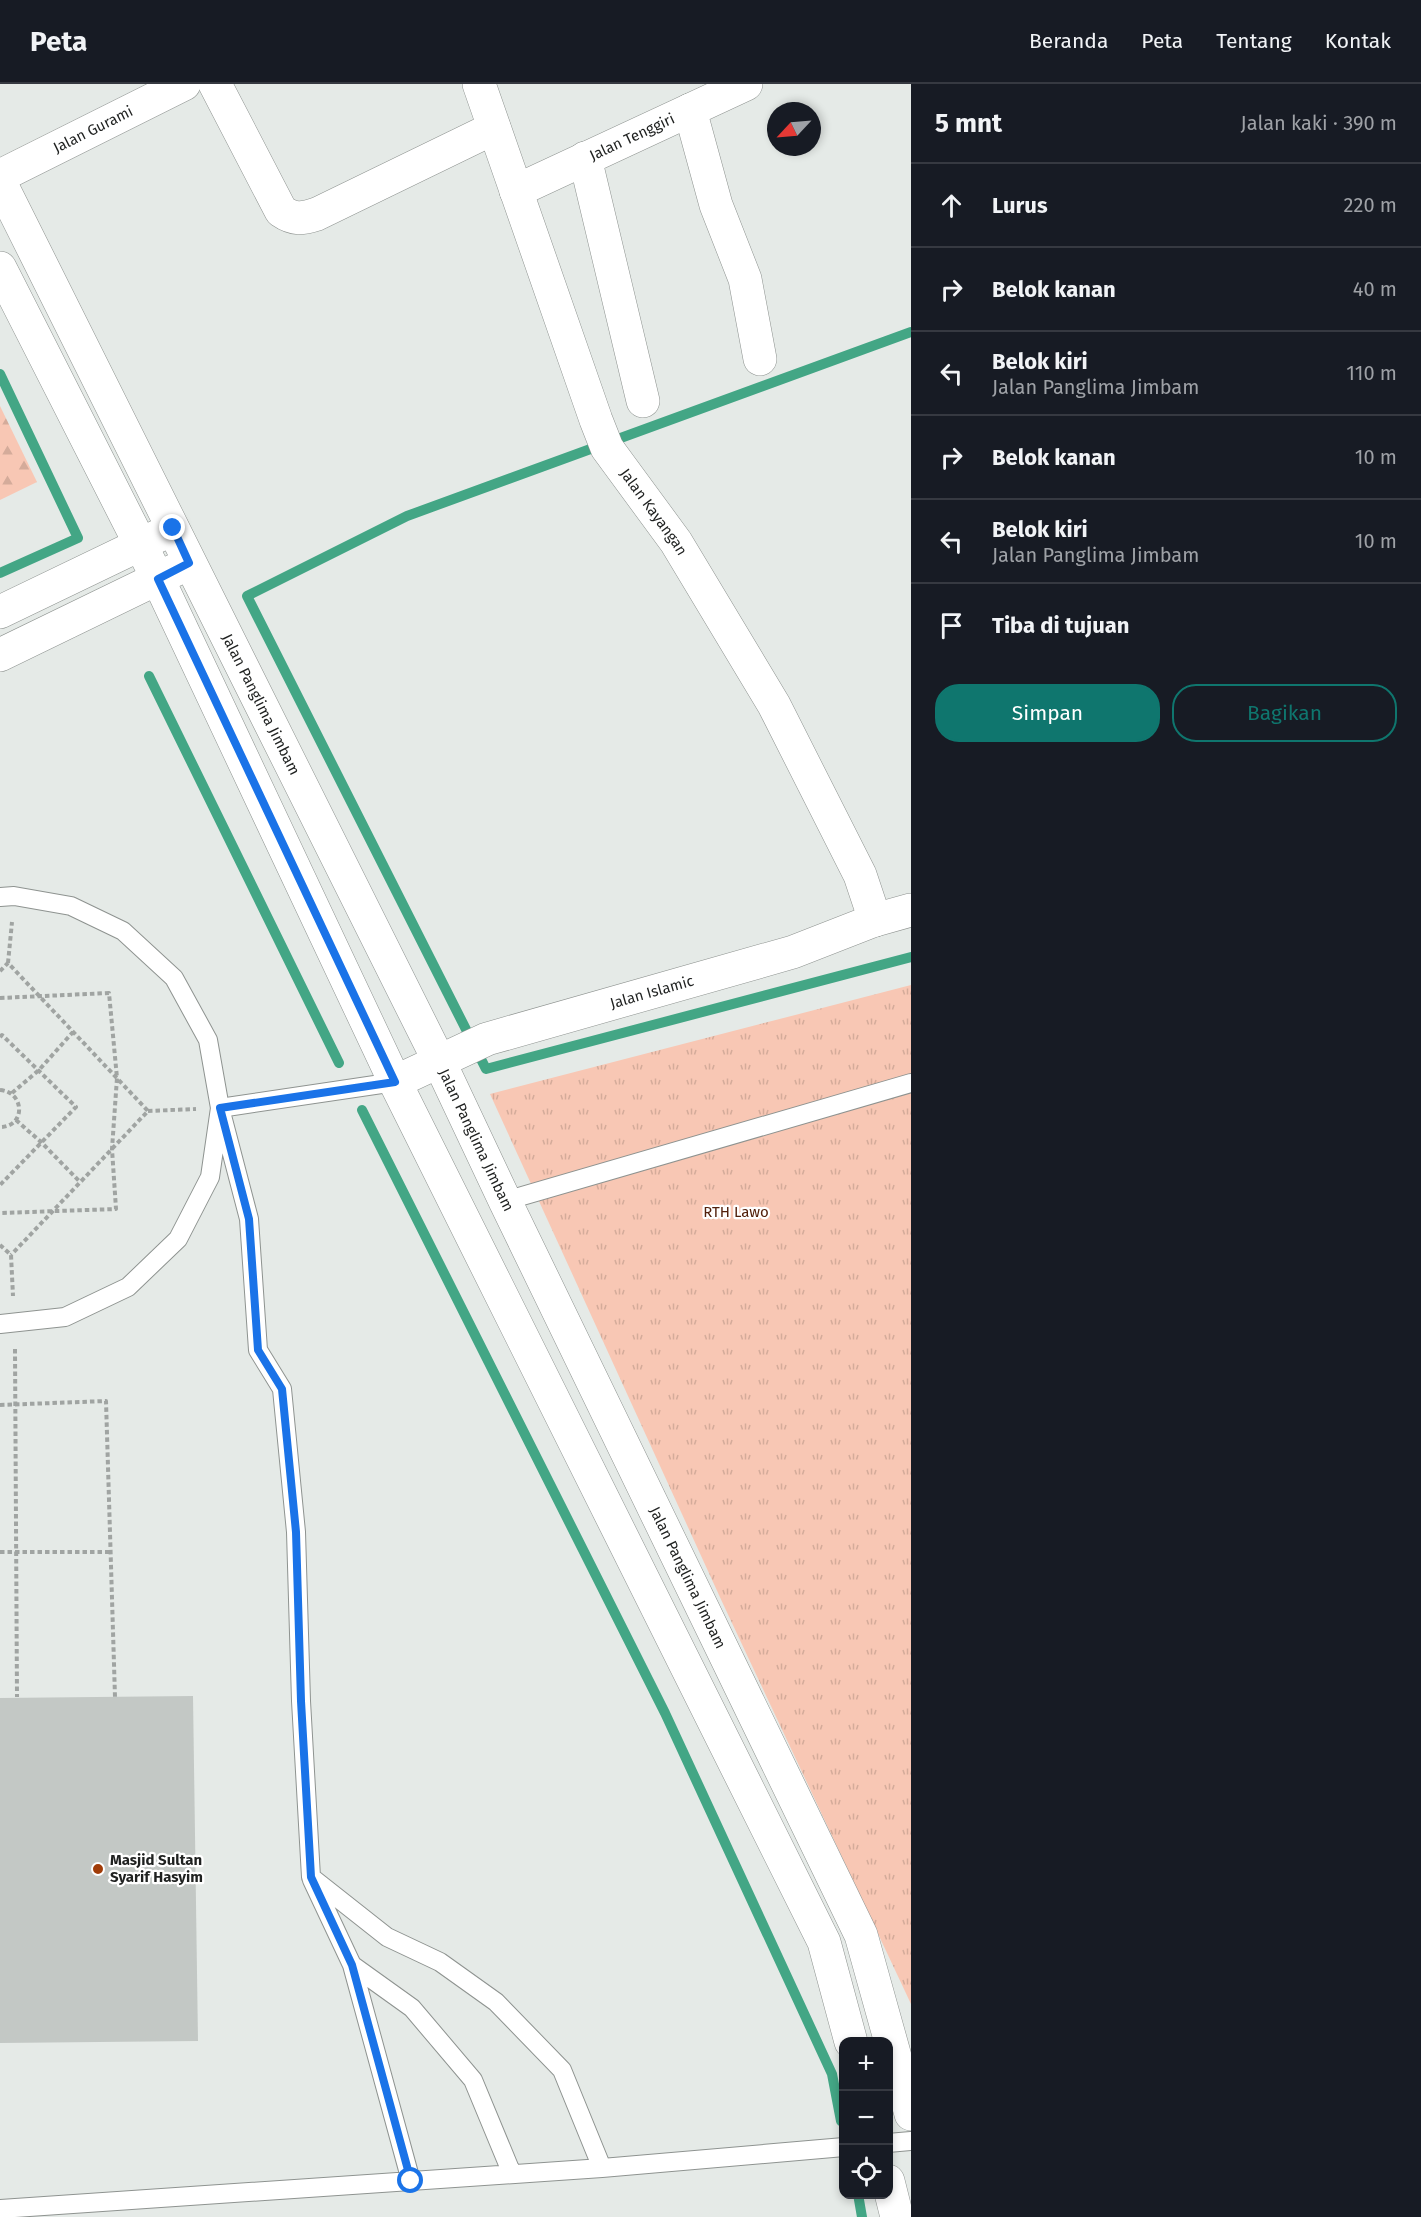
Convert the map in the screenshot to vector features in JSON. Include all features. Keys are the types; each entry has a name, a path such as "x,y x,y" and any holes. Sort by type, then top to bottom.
{"street":[{"name":"Jalan Gurami","path":"0,176 184,84"},
{"path":"215,84 281,211 296,219 317,214 494,128"},
{"name":"Jalan Kayangan","path":"479,84 602,434 676,542 774,705 860,875 875,920"},
{"name":"Jalan Tenggiri","path":"516,191 746,84"},
{"path":"690,110 716,205 745,279 760,359"},
{"path":"585,158 643,400"},
{"name":"Jalan Panglima Jimbam","path":"0,182 439,1061 861,1935 911,2114"},
{"path":"0,268 158,579 395,1082 824,1942 850,2037"},
{"path":"0,612 173,528"},
{"path":"0,655 189,563"},
{"name":"Jalan Islamic","path":"395,1082 488,1039 793,952 875,920 911,910"},
{"path":"892,2199 897,2217"}],"lane":[{"path":"7,896 71,906 123,931 174,978 208,1040 220,1108 249,1219 258,1350 282,1389 296,1532 301,1701 311,1877 352,1965 411,2181"},
{"path":"220,1108 395,1082"},
{"path":"505,1201 911,1083"},
{"path":"8,1324 65,1317 128,1287 178,1239 210,1177 220,1108"},
{"path":"311,1877 387,1937 440,1962 496,2002 562,2070 602,2168"},
{"path":"352,1965 412,2008 473,2080 512,2174"},
{"path":"893,2143 911,2141"},
{"path":"0,2209 602,2168 839,2147"}],"path":[{"path":"7,896 8,963 148,1111"},
{"path":"0,971 8,963"},
{"path":"0,998 109,993 117,1078 112,1149 116,1209 0,1213"},
{"path":"12,1093 39,1070 74,1032"},
{"path":"0,1037 2,1035 76,1107 0,1185"},
{"path":"0,1090 12,1093 20,1109 16,1120 10,1125 0,1127"},
{"path":"17,1697 14,1404 8,1324 11,1255 148,1111 220,1108"},
{"path":"16,1120 80,1182"},
{"path":"0,1245 11,1255"},
{"path":"0,1405 106,1401 115,1697"},
{"path":"0,1552 111,1552"}],"green space":[{"path":"0,406 37,482 0,500"},
{"name":"RTH Lawo","path":"911,985 911,2004 724,1606 490,1094"}],"building":[{"name":"Masjid Sultan Syarif Hasyim","path":"193,1696 198,2041 0,2043 0,1698"}],"waterway":[{"path":"911,332 407,516 247,596 486,1069 911,957"},
{"path":"0,374 78,538 0,573"},
{"path":"149,676 339,1063"},
{"path":"362,1110 665,1713 832,2074 839,2111"},
{"path":"859,2199 862,2217"}],"place":[{"name":"Masjid Sultan Syarif Hasyim","path":"98,1869"}],"route":[{"path":"173,528 189,563 158,579 395,1082 220,1108 249,1219 258,1350 282,1389 296,1532 301,1701 311,1877 352,1965 411,2181"}]}
